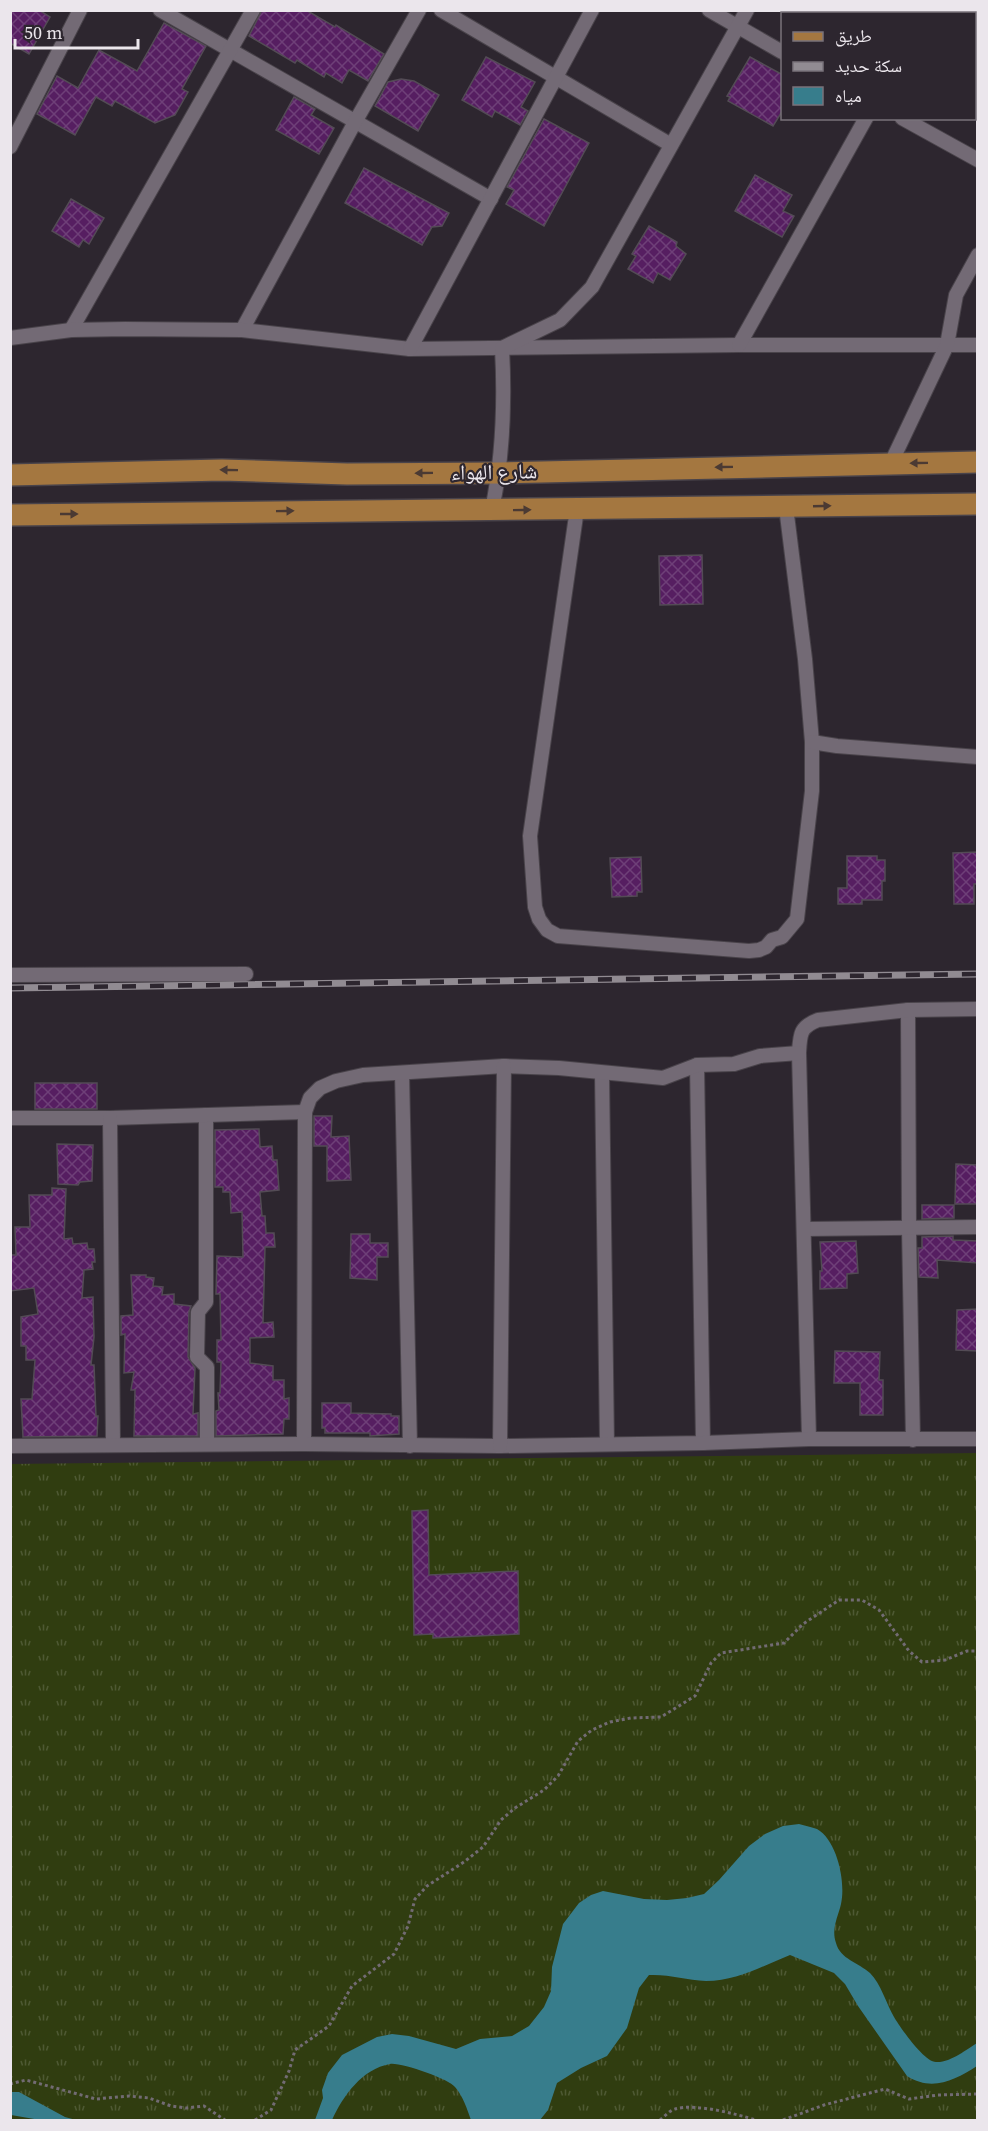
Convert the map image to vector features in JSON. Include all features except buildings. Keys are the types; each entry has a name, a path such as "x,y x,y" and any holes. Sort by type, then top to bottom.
{"main road":[{"name":"شارع الهواء","path":"10,475 222,470 347,474 500,473 978,462"},
{"name":"شارع الهواء","path":"10,515 978,504"}],"street":[{"path":"10,147 80,10"},
{"path":"160,10 491,199"},
{"path":"71,330 253,10"},
{"path":"242,330 419,10"},
{"path":"441,10 671,145"},
{"path":"410,349 592,10"},
{"path":"709,10 781,51"},
{"path":"502,348 560,320 592,287 747,10"},
{"path":"739,345 865,120"},
{"path":"906,120 978,160"},
{"path":"891,463 947,345 956,295 978,255"},
{"path":"10,338 71,330 125,328 242,330 410,349 978,345"},
{"path":"492,510 500,473 504,381 502,348"},
{"path":"577,509 530,836 535,907 539,920 547,930 558,936 749,951 759,950 766,947 772,940 782,937 797,919 812,791 812,742 805,659 786,507"},
{"path":"812,742 978,757"},
{"path":"10,975 246,974"},
{"path":"809,1439 800,1035 807,1024 818,1020 909,1010 978,1009"},
{"path":"909,1010 909,1229 913,1440"},
{"path":"304,1444 305,1112 310,1098 320,1088 336,1081 363,1075 504,1066 663,1078 696,1065 734,1064 760,1056 799,1053"},
{"path":"696,1065 703,1443"},
{"path":"500,1446 504,1066"},
{"path":"402,1073 410,1446"},
{"path":"602,1073 607,1444"},
{"path":"10,1118 110,1118 305,1112"},
{"path":"206,1115 206,1302 198,1312 197,1357 207,1367 207,1444"},
{"path":"110,1118 113,1444"},
{"path":"805,1229 978,1227"},
{"path":"10,1446 113,1444 500,1446 809,1439 978,1439"}],"path":[{"path":"255,2121 271,2110 289,2071 295,2050 329,2026 352,1986 394,1954 408,1926 414,1899 427,1886 483,1847 501,1820 515,1808 544,1790 558,1776 578,1741 592,1730 610,1722 631,1718 661,1717 695,1696 711,1663 721,1653 784,1643 804,1624 839,1600 862,1600 879,1610 909,1651 922,1662 945,1660 967,1651 978,1651"},
{"path":"10,2084 26,2080 96,2098 129,2096 149,2098 171,2106 186,2108 204,2106 217,2119 225,2121"},
{"path":"783,2121 824,2105 885,2089 909,2099 938,2095 978,2094"},
{"path":"660,2121 674,2109 700,2108 738,2114 756,2121"}],"green space":[{"path":"977,1453 977,2120 11,2120 10,1464"}],"water":[{"path":"799,1824 817,1829 824,1834 835,1852 841,1874 842,1895 834,1933 841,1953 874,1977 897,2022 925,2056 941,2062 977,2043 977,2066 952,2080 934,2084 916,2081 907,2076 845,1984 834,1973 790,1955 749,1972 717,1980 706,1981 649,1975 639,1988 627,2028 607,2056 557,2083 548,2110 540,2120 471,2120 460,2094 451,2084 413,2068 390,2064 371,2071 362,2078 348,2093 332,2120 315,2120 323,2098 322,2090 328,2073 342,2055 377,2037 392,2034 409,2036 456,2049 480,2039 512,2036 529,2026 544,2007 551,1991 552,1967 563,1924 579,1903 591,1895 603,1891 644,1899 667,1900 704,1894 749,1846 765,1834 783,1826"},
{"path":"11,2092 19,2092 65,2117 76,2120 40,2120 11,2115"}],"railway":[{"path":"10,988 978,974"}]}
